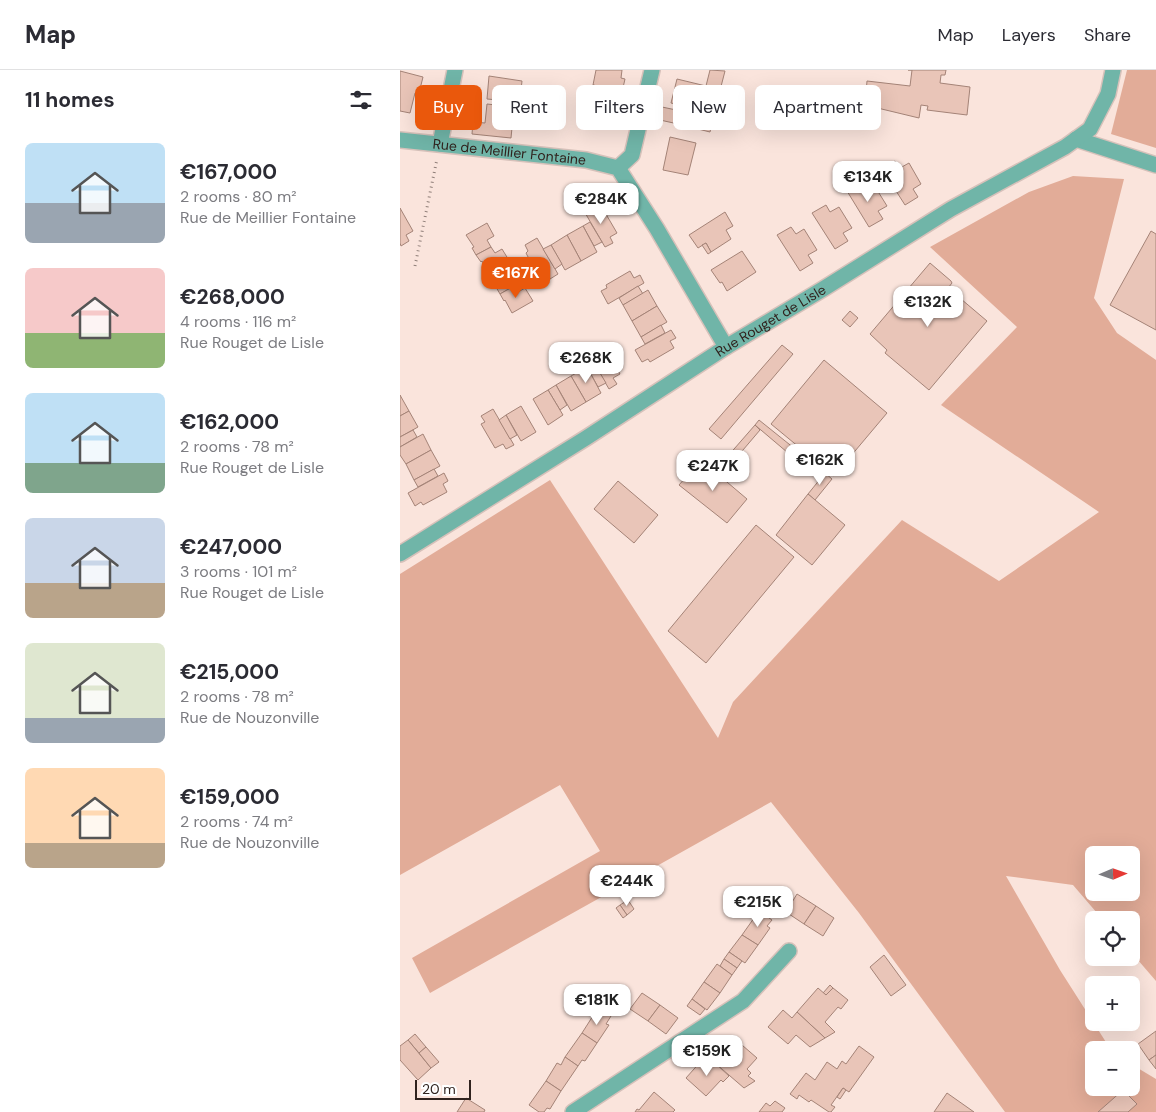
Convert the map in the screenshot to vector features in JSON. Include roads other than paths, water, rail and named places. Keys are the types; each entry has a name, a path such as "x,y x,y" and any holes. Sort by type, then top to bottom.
{"street":[{"path":"440,144 455,70"},
{"path":"652,70 632,155 618,168 657,229 726,348"},
{"name":"Rue Rouget de Lisle","path":"400,554 951,208 1065,147 1090,129 1108,94 1113,70"},
{"path":"1076,139 1156,166"},
{"name":"Rue de Meillier Fontaine","path":"400,140 586,160 618,168"},
{"path":"573,1112 744,1001 789,951"}]}
